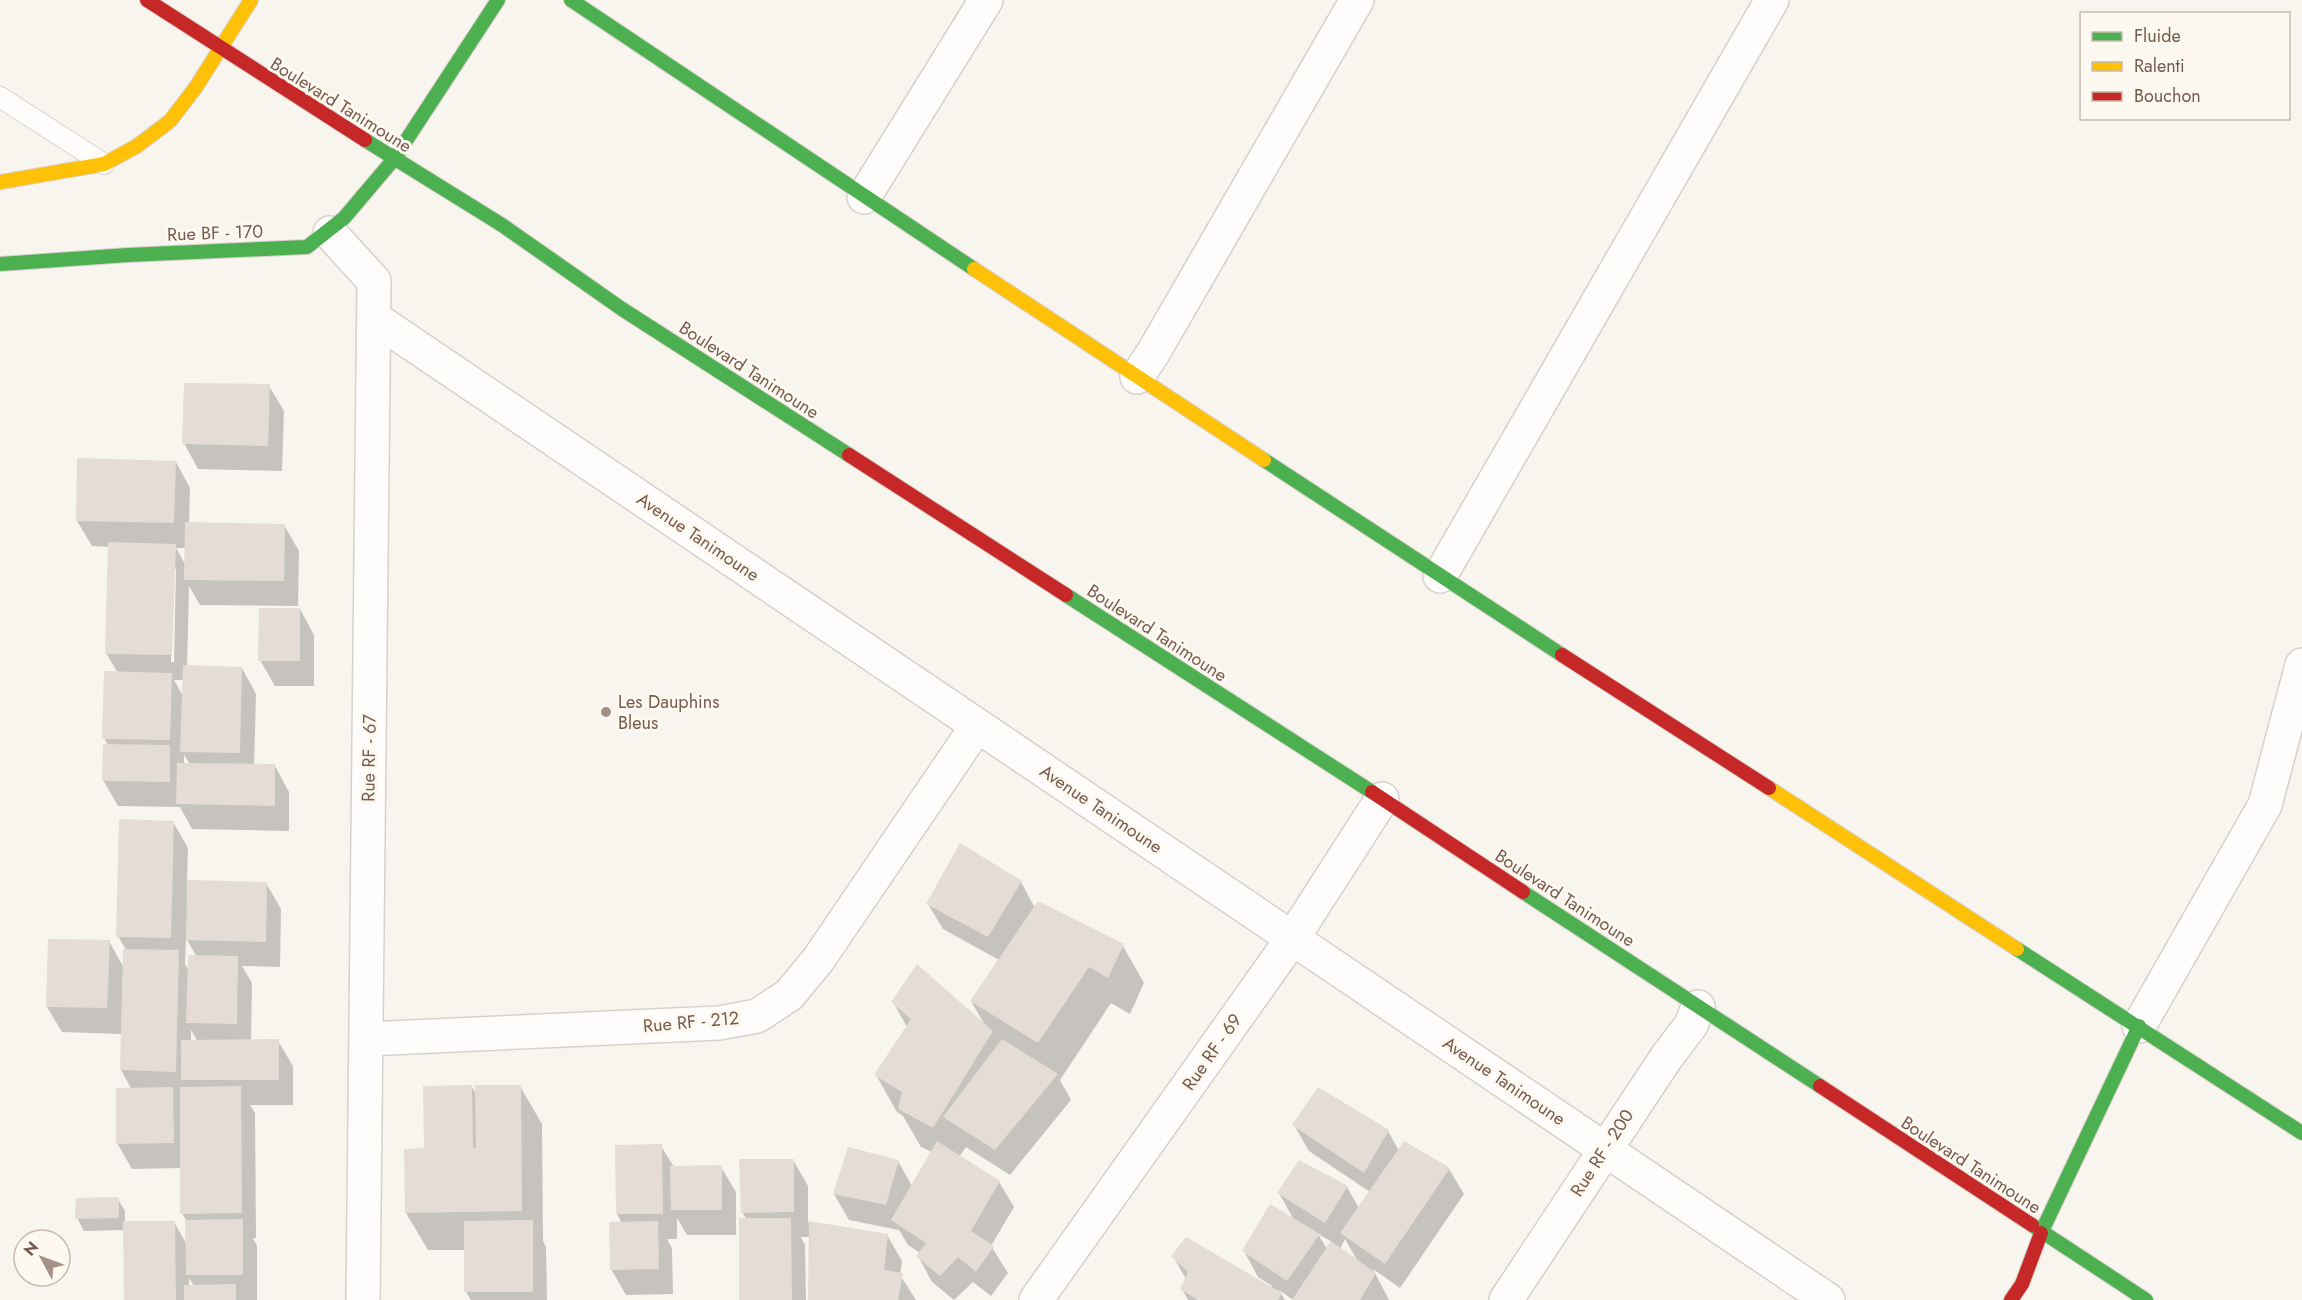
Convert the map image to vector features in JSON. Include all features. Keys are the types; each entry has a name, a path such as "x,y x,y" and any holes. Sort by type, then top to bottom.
{"main road":[{"name":"Boulevard Tanimoune","path":"147,0 219,49 502,225 622,309 1382,799 2146,1300"},
{"path":"0,182 104,164 137,146 170,121 196,87 251,0"},
{"name":"Rue BF - 170","path":"0,264 94,260 128,255 307,247 330,234 351,213 394,159 498,0"},
{"path":"570,0 864,197 1440,576 2302,1133"},
{"path":"2011,1300 2022,1284 2042,1233 2139,1026"}],"street":[{"path":"864,197 986,0"},
{"path":"1137,377 1357,0"},
{"path":"1440,576 1772,0"},
{"name":"Rue RF - 67","path":"330,234 374,281 363,1300"},
{"name":"Avenue Tanimoune","path":"374,318 1828,1300"},
{"path":"2139,1026 2265,805 2302,665"},
{"name":"Rue RF - 212","path":"366,1039 719,1023 757,1016 789,995 818,960 977,726"},
{"name":"Rue RF - 69","path":"1036,1300 1292,939 1382,799"},
{"name":"Rue RF - 200","path":"1506,1300 1605,1149 1691,1024 1698,1007"}],"lane":[{"path":"0,98 104,164"}],"building":[{"path":"184,383 270,384 268,446 182,444"},
{"path":"77,458 176,461 174,523 76,521"},
{"path":"185,522 285,524 284,581 184,580"},
{"path":"108,542 176,544 172,655 105,654"},
{"path":"259,608 300,608 300,661 258,661"},
{"path":"183,665 242,667 240,753 180,752"},
{"path":"104,671 172,673 170,740 102,739"},
{"path":"103,744 170,745 170,782 102,781"},
{"path":"177,763 275,764 275,806 176,804"},
{"path":"119,819 174,821 171,938 116,937"},
{"path":"960,843 1022,881 988,937 926,904"},
{"path":"187,880 267,882 266,942 186,940"},
{"path":"1038,901 1124,944 1108,978 1089,967 1038,1043 970,1001"},
{"path":"48,939 110,940 107,1008 46,1007"},
{"path":"123,949 179,950 176,1072 120,1070"},
{"path":"188,955 238,956 237,1024 186,1023"},
{"path":"917,964 993,1031 933,1128 898,1109 902,1092 874,1075 911,1019 891,1002"},
{"path":"279,1039 279,1080 181,1080 181,1040"},
{"path":"1002,1039 1058,1074 995,1150 943,1117"},
{"path":"472,1085 473,1148 476,1148 475,1085 521,1085 522,1211 405,1213 404,1149 424,1148 423,1086"},
{"path":"241,1086 242,1213 180,1214 180,1087"},
{"path":"173,1087 174,1143 116,1144 116,1088"},
{"path":"1318,1087 1389,1130 1364,1173 1292,1125"},
{"path":"937,1141 1000,1181 971,1231 994,1246 976,1272 958,1257 940,1276 916,1256 926,1243 891,1220"},
{"path":"1404,1141 1450,1168 1385,1264 1340,1233"},
{"path":"662,1144 663,1214 616,1214 615,1145"},
{"path":"848,1147 899,1160 886,1205 833,1194"},
{"path":"739,1159 794,1159 794,1212 741,1213"},
{"path":"1299,1160 1348,1186 1325,1223 1277,1193"},
{"path":"722,1165 722,1210 671,1210 670,1166"},
{"path":"119,1197 119,1218 75,1219 76,1198"},
{"path":"1270,1204 1320,1234 1287,1281 1242,1251"},
{"path":"739,1218 791,1218 792,1300 739,1300"},
{"path":"243,1219 243,1275 186,1275 185,1220"},
{"path":"533,1220 533,1292 464,1292 464,1221"},
{"path":"123,1221 175,1221 176,1300 124,1300"},
{"path":"658,1221 659,1269 610,1270 609,1222"},
{"path":"809,1221 888,1234 884,1270 903,1273 898,1300 808,1300"},
{"path":"1186,1237 1282,1293 1278,1300 1198,1300 1180,1289 1188,1272 1171,1256"},
{"path":"1331,1241 1376,1273 1360,1300 1292,1300"},
{"path":"236,1284 236,1300 184,1300 184,1285"}],"traffic: fast":[{"path":"394,159 498,0"},
{"path":"571,0 974,269"},
{"path":"365,140 502,225 622,309 849,455"},
{"path":"0,264 128,255 307,247 344,218 394,159"},
{"path":"1264,460 1562,655"},
{"path":"1066,595 1372,792"},
{"path":"1523,892 1820,1086"},
{"path":"2017,949 2302,1133"},
{"path":"2041,1233 2139,1026"},
{"path":"2032,1225 2146,1300"}],"traffic: slow":[{"path":"220,49 251,0"},
{"path":"0,182 104,164 137,146 170,121 196,87 220,49"},
{"path":"974,269 1264,460"},
{"path":"1769,788 2017,949"}],"traffic: jam":[{"path":"147,0 365,140"},
{"path":"849,455 1066,595"},
{"path":"1562,655 1769,788"},
{"path":"1372,792 1523,892"},
{"path":"1820,1086 2032,1225"},
{"path":"2011,1300 2022,1284 2041,1233"}],"place":[{"name":"Les Dauphins Bleus","path":"606,712"}]}
